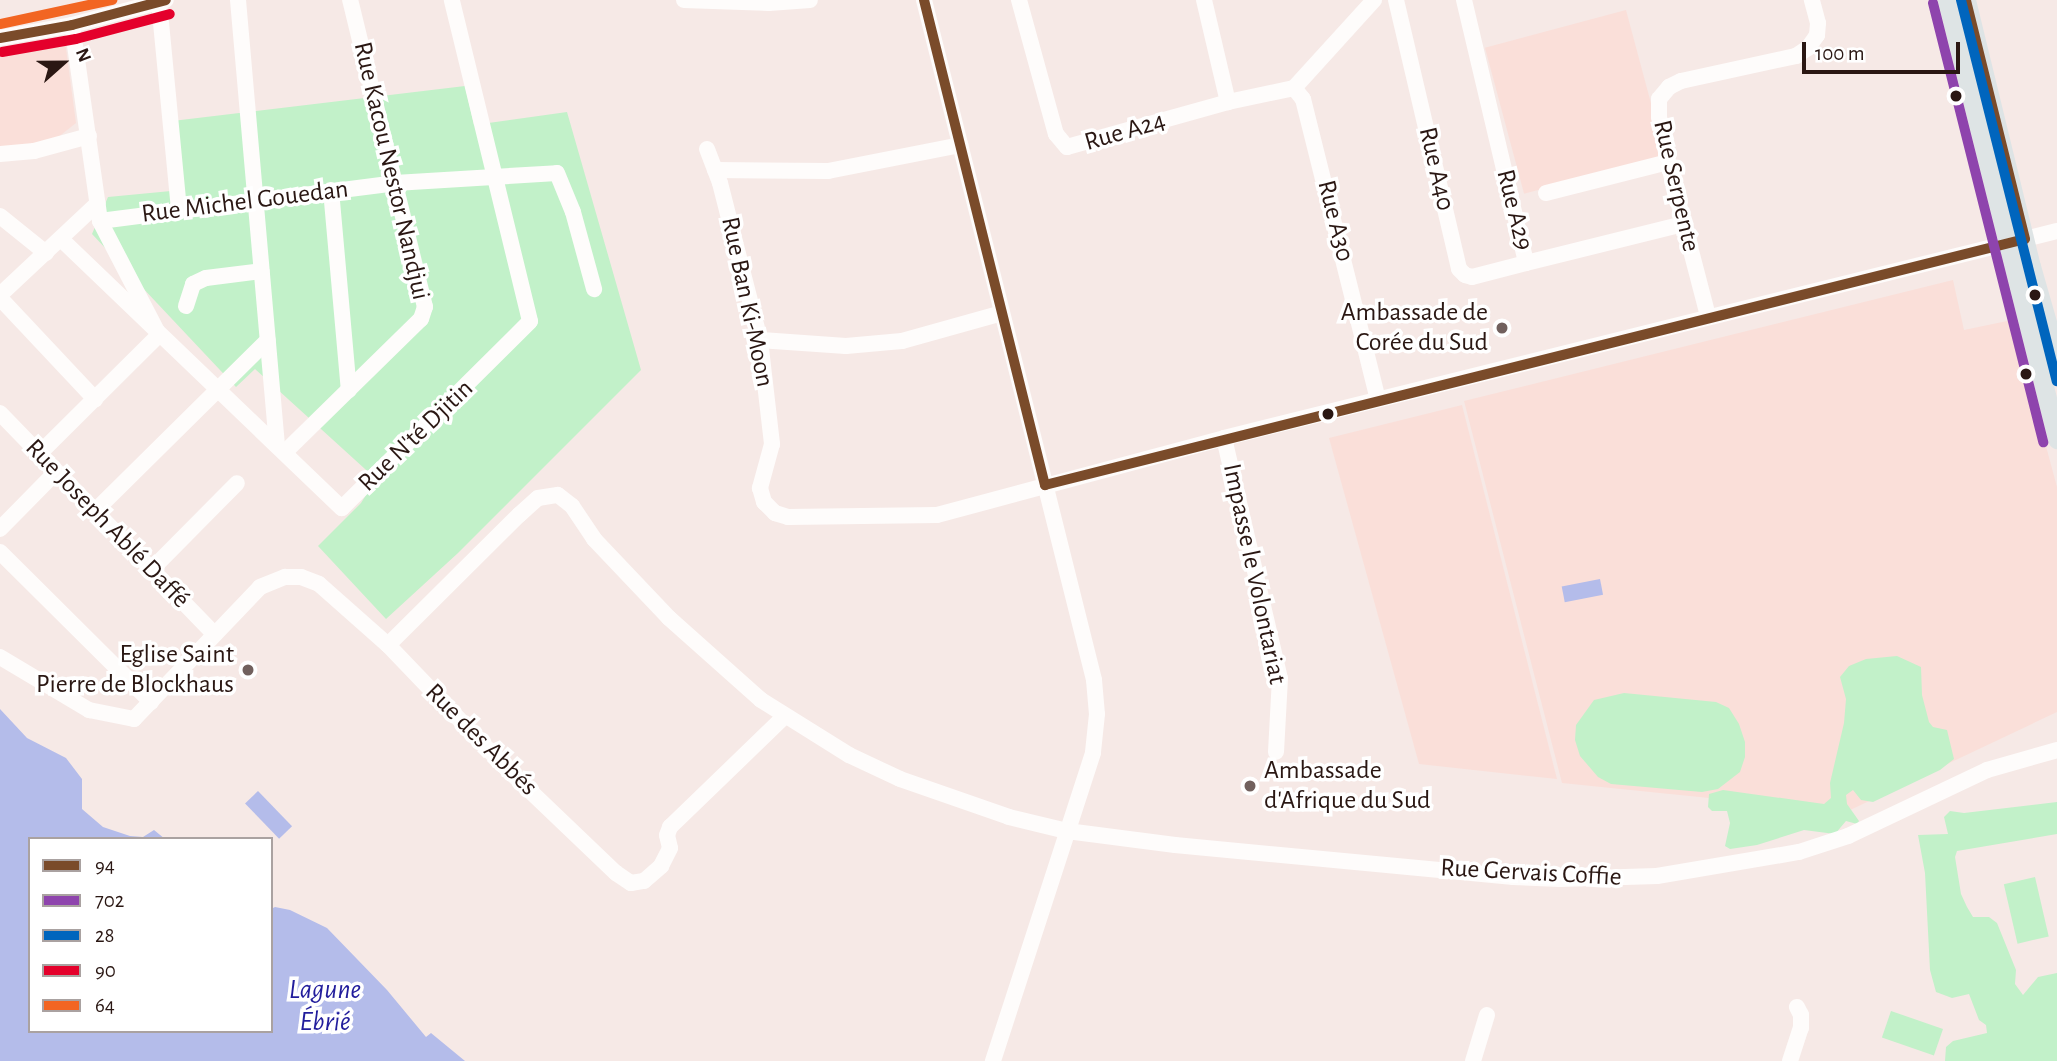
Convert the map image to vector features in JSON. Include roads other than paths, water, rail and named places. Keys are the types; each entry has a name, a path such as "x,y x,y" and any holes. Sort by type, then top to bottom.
{"main road":[{"path":"1947,0 2015,241 2057,358"},
{"path":"1966,0 2057,439"}],"street":[{"path":"238,0 268,340 281,449"},
{"name":"Rue Kacou Nestor Nandjui","path":"281,449 349,390 424,314 350,0"},
{"name":"Rue N'té Djitin","path":"61,239 342,508 530,321 452,0"},
{"path":"684,0 769,3 810,0"},
{"path":"924,0 1094,680 1097,714 1093,753 993,1061"},
{"name":"Rue A24","path":"1019,0 1056,135 1065,146 1074,147 1228,102 1294,88"},
{"path":"1204,0 1228,102"},
{"path":"1294,88 1374,0"},
{"name":"Rue A40","path":"1396,0 1459,269 1472,277 1526,263"},
{"name":"Rue A29","path":"1464,0 1526,263 1684,224"},
{"name":"Rue Serpente","path":"1708,316 1658,117 1663,92 1681,81 1796,56 1808,48 1817,35 1818,23 1812,0"},
{"path":"0,38 72,25 162,1 178,211"},
{"path":"39,454 159,335 100,221 72,25"},
{"name":"Rue A30","path":"1294,88 1303,99 1378,399"},
{"path":"0,154 34,151 89,136"},
{"path":"715,170 828,171 960,145"},
{"name":"Rue Ban Ki-Moon","path":"707,149 760,340 772,444 760,488 764,502 775,513 788,517 926,517 1045,485"},
{"path":"1546,193 1668,162"},
{"name":"Rue Michel Gouedan","path":"100,221 395,183 557,173 573,212 594,289"},
{"path":"331,190 349,390"},
{"path":"95,399 0,296 98,203"},
{"path":"0,216 46,253"},
{"path":"1045,485 1708,316 2057,231"},
{"path":"186,306 193,284 206,278 262,271"},
{"path":"760,340 846,346 902,341 1002,313"},
{"path":"95,511 268,340"},
{"name":"Rue Joseph Ablé Daffé","path":"0,413 214,634"},
{"name":"Impasse le Volontariat","path":"1224,438 1280,678 1276,752"},
{"path":"0,529 56,472"},
{"path":"151,570 237,483"},
{"name":"Rue Gervais Coffie","path":"388,645 519,514 538,498 558,495 572,506 594,539 669,618 761,700 849,755 900,779 1009,817 1068,831 1175,845 1513,877 1560,879 1657,876 1752,862 1827,844 1987,770 2057,750"},
{"path":"0,552 151,702"},
{"name":"Rue des Abbés","path":"0,657 78,705 100,714 134,719 260,587 285,577 319,583 388,645 505,766 616,873 631,883 644,881 661,866 670,848 667,835 670,827 785,716"},
{"path":"1790,1061 1801,1028 1801,1015 1797,1007"},
{"path":"1473,1061 1487,1015"}],"water":[{"path":"1600,579 1603,595 1565,602 1562,586"},
{"name":"Lagune Ébrié","path":"0,709 27,738 66,758 82,779 82,809 103,827 130,836 143,837 28,837 28,1033 273,1033 275,907 290,910 327,928 387,990 426,1037 431,1033 465,1061 0,1061"},
{"path":"258,791 292,826 279,839 245,804"},
{"name":"Lagune Ébrié","path":"154,830 163,837 143,837"}],"place":[{"name":"Ambassade de Corée du Sud","path":"1502,328"},
{"name":"Eglise Saint Pierre de Blockhaus","path":"248,670"},
{"name":"Ambassade d'Afrique du Sud","path":"1250,786"}]}
